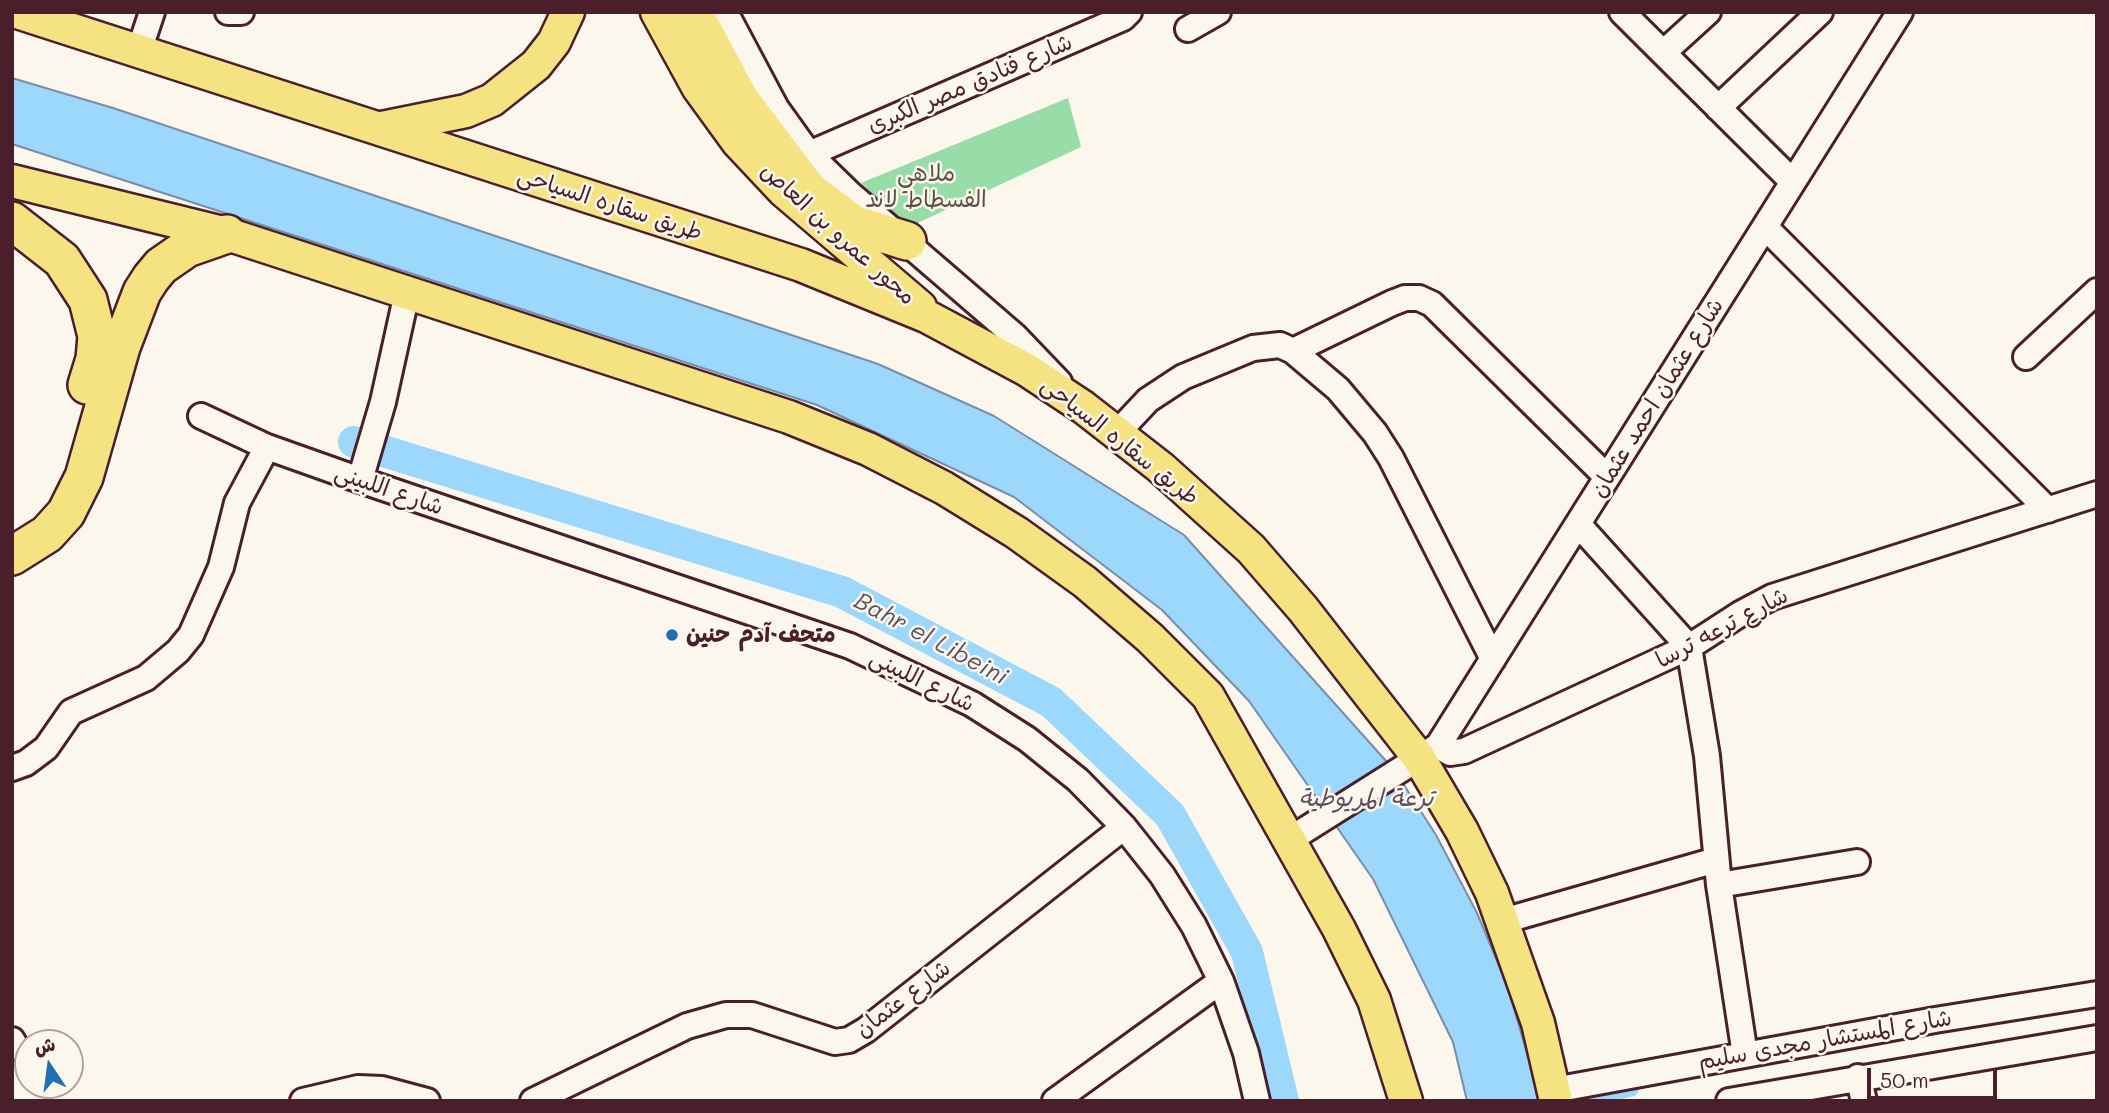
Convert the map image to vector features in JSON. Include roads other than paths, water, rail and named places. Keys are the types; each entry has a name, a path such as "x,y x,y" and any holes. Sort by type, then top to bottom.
{"highway":[{"path":"692,12 740,100 808,190 853,223 907,241"},
{"path":"12,221 62,260 88,300 97,336 95,359 54,490 39,514 12,536"},
{"path":"12,556 47,534 66,513 78,489 121,346 146,285 174,256 227,234"}],"main road":[{"name":"طريق سقاره السياحى","path":"17,12 801,265 926,316 1027,370 1083,407 1222,522 1278,578 1419,758 1462,831 1503,922 1538,1023 1555,1095"},
{"path":"376,129 466,111 492,100 537,65 554,42 568,12"},
{"name":"محور عمرو بن العاص","path":"657,12 698,88 737,142 784,191 904,290 926,316"},
{"path":"12,181 227,234 789,417 868,449 944,488 1017,533 1086,582 1150,638 1208,696 1296,836 1374,1000 1406,1101"}],"street":[{"path":"139,51 152,12"},
{"path":"228,12 241,12"},
{"path":"725,12 776,108 809,153 849,193 1015,336 1083,407"},
{"name":"شارع فنادق مصر الكبرى","path":"809,153 1123,18 1129,12"},
{"path":"1188,29 1217,12"},
{"path":"1622,12 1793,182"},
{"path":"1663,53 1708,12"},
{"path":"1718,108 1820,12"},
{"name":"شارع عثمان احمد عثمان","path":"1419,758 1493,659 1900,12"},
{"path":"1765,227 2048,510"},
{"path":"2026,357 2097,291"},
{"path":"363,473 383,402 407,293"},
{"path":"1293,351 1392,303 1405,298 1419,298 1432,304 1607,477"},
{"path":"1117,433 1148,400 1183,377 1253,348 1280,345 1293,351 1338,389 1386,450 1493,659"},
{"name":"شارع اللبينى","path":"201,416 267,447 363,473 850,646 971,704 1027,739 1078,780 1124,827 1181,905 1221,981 1246,1053 1257,1101"},
{"path":"12,768 26,763 46,748 71,712 146,678 178,651 191,635 213,590 243,488 267,447"},
{"name":"شارع ترعه ترسا","path":"1419,758 1464,751 1689,647 1772,597 2097,494"},
{"path":"1578,524 1689,647 1707,756 1719,885 1745,1055"},
{"path":"1296,836 1419,758"},
{"name":"شارع عثمان","path":"533,1101 687,1026 726,1015 752,1015 835,1042 849,1040 866,1030 1124,827"},
{"path":"1503,922 1716,860"},
{"path":"1719,885 1857,862"},
{"path":"1055,1101 1221,981"},
{"name":"شارع المستشار مجدى سليم","path":"1555,1095 1745,1055 2097,994"},
{"name":"شارع المستشار مجدى سليم","path":"1729,1101 1861,1089 2097,1038"},
{"path":"303,1101 358,1088 382,1089 427,1101"}],"water":[{"name":"ترعة المريوطية","path":"12,78 113,108 878,364 994,416 1184,535 1395,771 1436,835 1477,913 1507,985 1541,1101 1467,1101 1453,1042 1373,879 1249,701 1162,610 1014,497 817,405 12,144"}],"waterway":[{"name":"Bahr el Libeini","path":"354,442 842,592 1051,702 1170,815 1247,952 1283,1101"},
{"path":"1592,1096 1630,1088"}],"place":[{"name":"متحف آدم حنين","path":"672,635"}],"park label":[{"name":"ملاهي الفسطاط لاند","path":"926,187"}]}
